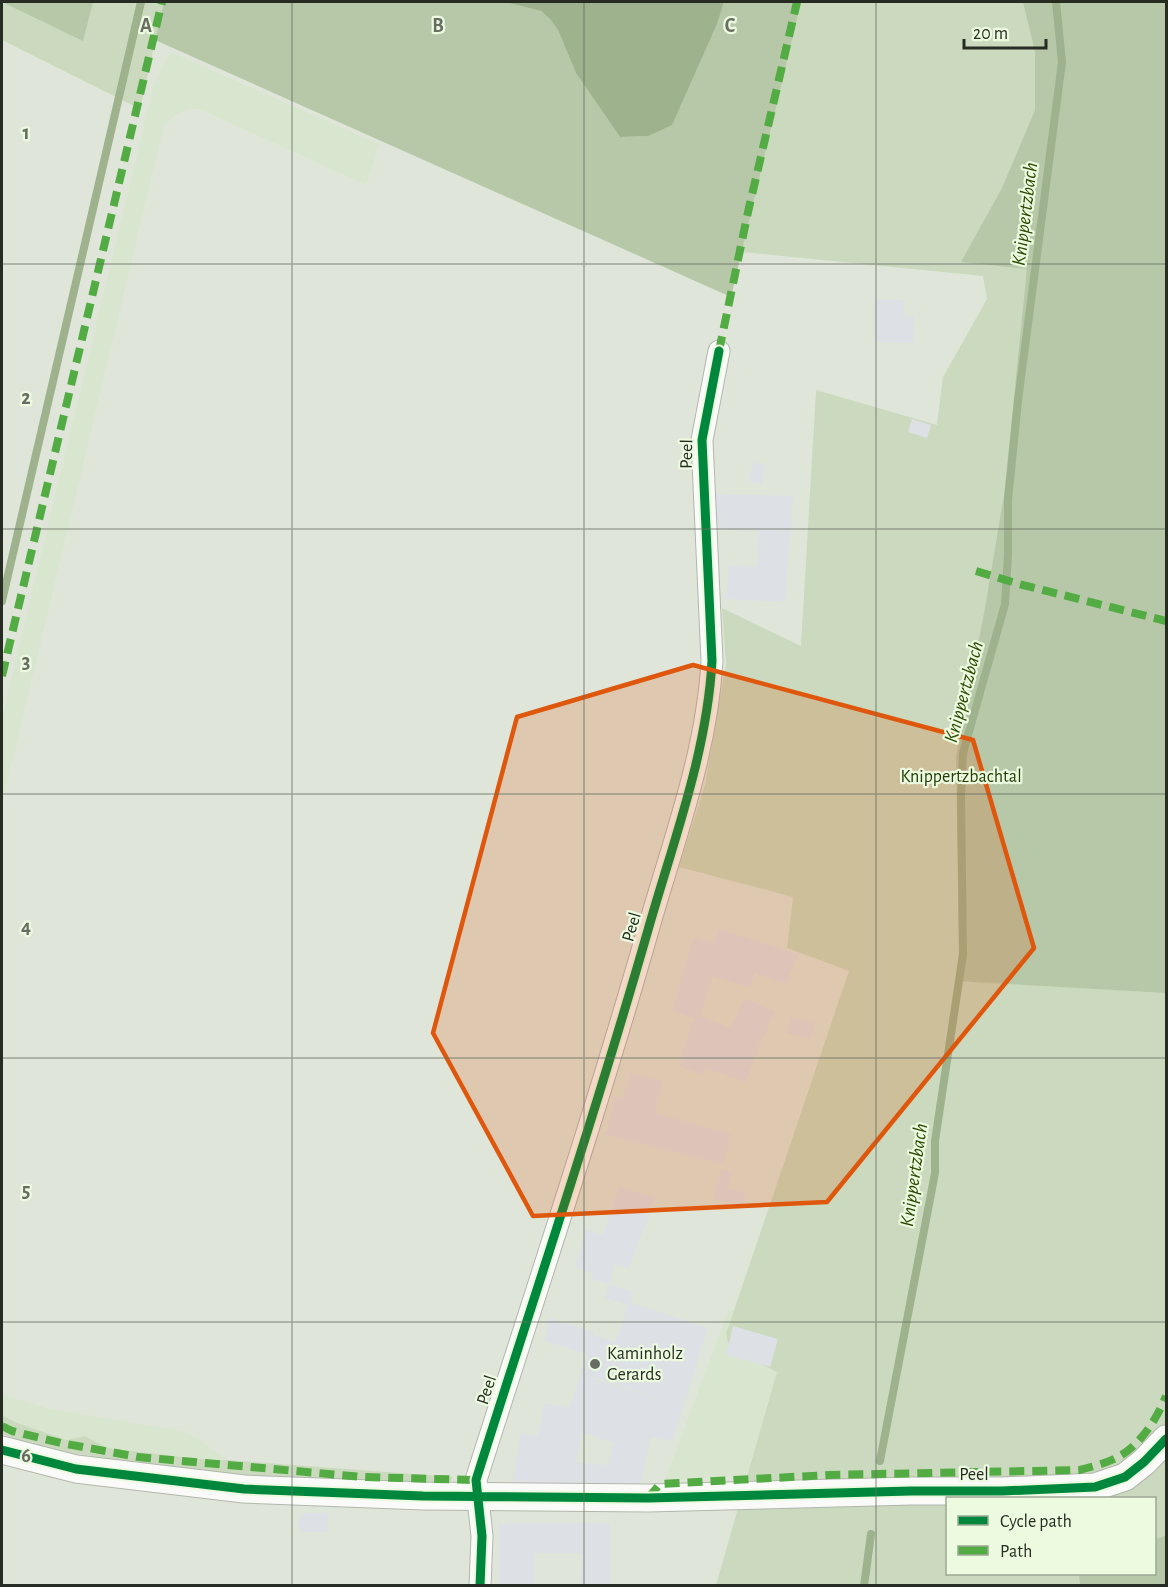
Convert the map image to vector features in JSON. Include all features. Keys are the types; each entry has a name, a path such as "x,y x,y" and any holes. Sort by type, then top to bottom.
{"street":[{"name":"Peel","path":"480,1586 482,1536 476,1480 619,1031 695,769 710,693 712,661 702,440 719,351"},
{"name":"Peel","path":"2,1450 76,1469 244,1489 423,1496 648,1498 1095,1487 1125,1477 1158,1450 1167,1439"}],"highlighted area":[{"path":"693,665 973,740 1034,948 827,1202 533,1216 433,1033 517,717"}],"shaded area":[{"path":"505,2 724,2 717,24 672,125 648,136 620,137 576,73 558,30 550,19 541,11"},
{"path":"171,52 379,144 366,185 200,109 189,109 177,114 164,125 2,805 2,717 153,88"},
{"path":"729,1309 811,1331 792,1472 665,1480"},
{"path":"2,1394 49,1409 186,1432 227,1460 208,1460 106,1448 29,1433 2,1423"}],"green space":[{"path":"2,2 164,2 140,109 2,40"},
{"path":"2,2 93,2 83,41"},
{"path":"164,2 505,2 541,11 558,30 576,73 620,137 647,136 672,124 717,24 724,2 801,2 731,297 155,40"},
{"name":"Knippertzbachtal","path":"169,2 1166,2 1166,1585 716,1585 777,1372 730,1349 726,1334 849,971 787,948 793,897 679,867 705,785 726,664 722,608 801,646 816,390 937,425 943,377 987,299 983,276 732,251"},
{"path":"1023,2 1166,2 1166,993 956,981 959,951 956,756 1004,495 1027,269 961,262 1002,188 1035,110 1035,52"},
{"path":"2,1415 17,1423 67,1440 85,1436 107,1448 208,1460 453,1477 446,1488 246,1475 126,1461 63,1451 17,1440 2,1434"},
{"path":"1165,1536 1166,1585 1080,1585 1079,1575 1156,1575 1156,1539"}],"building":[{"path":"876,299 903,300 903,316 914,317 913,343 875,342"},
{"path":"912,419 931,425 927,438 908,432"},
{"path":"752,463 764,464 762,483 750,482"},
{"path":"716,494 793,496 785,602 726,599 729,565 757,567 759,531 719,529 715,509"},
{"path":"719,929 798,954 786,984 755,973 749,987 712,976 700,1016 731,1028 745,998 774,1012 764,1037 762,1037 746,1082 705,1068 702,1075 679,1066 694,1018 672,1011 694,937 714,944"},
{"path":"790,1017 815,1023 810,1039 787,1033"},
{"path":"630,1073 663,1081 654,1113 731,1134 723,1164 606,1135 616,1096 624,1098"},
{"path":"721,1170 732,1172 728,1188 746,1193 743,1206 714,1199"},
{"path":"619,1187 655,1197 629,1268 615,1264 609,1284 591,1279 593,1273 575,1267 586,1230 603,1235"},
{"path":"609,1284 633,1292 629,1302 708,1328 672,1441 651,1437 640,1485 512,1484 521,1433 538,1436 544,1404 570,1407 587,1354 544,1341 550,1318 594,1332 593,1335 615,1342 628,1305 605,1298","holes":["594,1377 660,1399 594,1379","582,1433 613,1442 608,1465 575,1463"]},
{"path":"733,1326 778,1339 770,1367 726,1355"},
{"path":"304,1513 328,1513 328,1532 303,1532 298,1527 298,1520"},
{"path":"499,1523 610,1523 610,1586 581,1586 582,1553 534,1553 534,1586 499,1586"}],"waterway":[{"path":"2,601 141,2"},
{"name":"Knippertzbach","path":"880,1461 935,1173 935,1141 963,954 961,795 963,753 1005,604 1008,500 1018,401 1062,62 1056,2"},
{"name":"Knippertzbach","path":"864,1586 871,1534"}],"marked path":[{"path":"2,676 162,2"},
{"path":"719,351 748,212 797,2"},
{"path":"976,571 1166,621"},
{"path":"648,1498 660,1484 829,1475 1079,1470 1111,1460 1132,1447 1152,1423 1166,1396"},
{"path":"2,1426 12,1431 61,1443 138,1457 363,1477 476,1480"}],"cycle path":[{"path":"480,1586 482,1536 476,1480 607,1068 688,797 703,729 712,661 702,440 719,351"},
{"path":"2,1450 76,1469 244,1489 423,1496 648,1498 1095,1487 1125,1477 1144,1462 1166,1439"}],"place":[{"name":"Kaminholz Gerards","path":"595,1364"}]}
